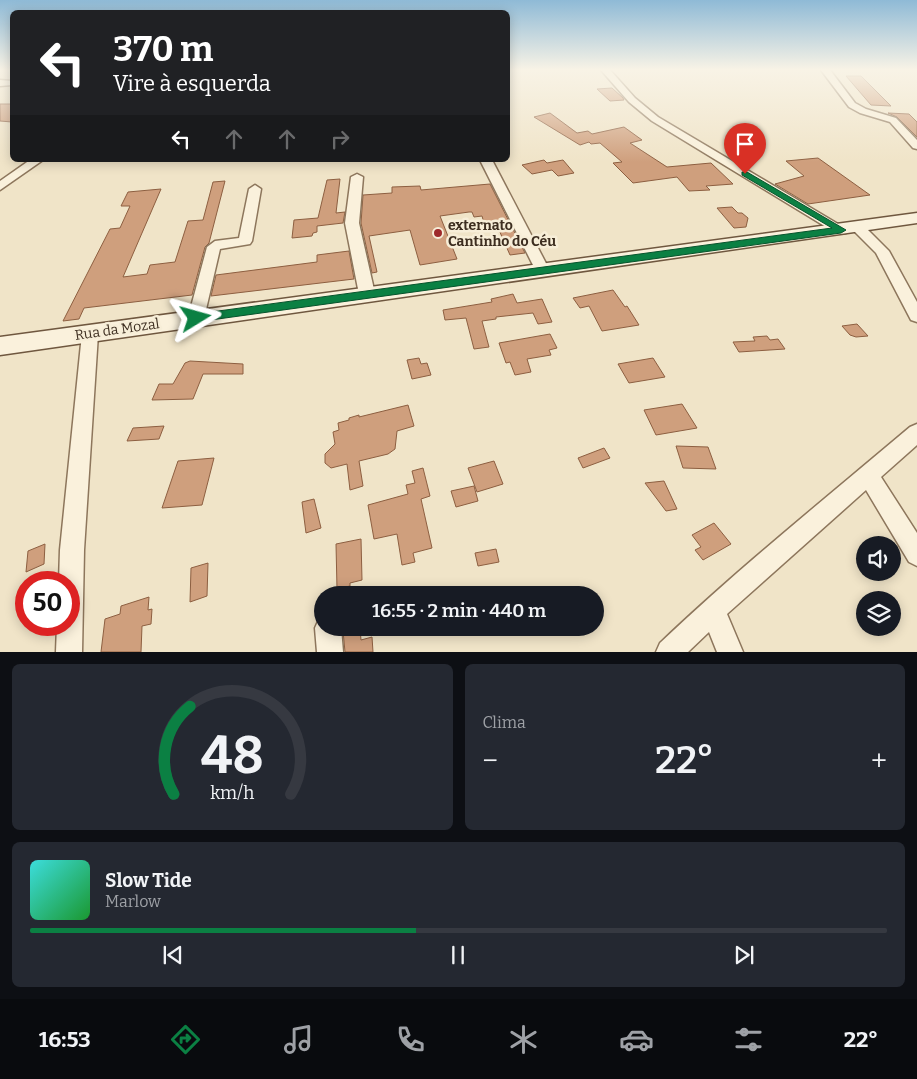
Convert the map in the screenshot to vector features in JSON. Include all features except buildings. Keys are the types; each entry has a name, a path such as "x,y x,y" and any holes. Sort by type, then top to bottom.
{"main road":[{"name":"Rua da Mozal","path":"0,346 917,218"}],"street":[{"path":"633,100 655,119 849,228 882,251 917,316"},
{"path":"848,100 852,105 863,111 893,120 917,146"},
{"path":"0,186 6,176 33,162"},
{"path":"487,162 543,271"},
{"path":"357,177 352,222 367,294"},
{"path":"196,318 214,247 220,244 245,241 255,189"},
{"path":"69,652 72,550 90,334"},
{"path":"669,652 712,610 917,433"},
{"path":"868,474 917,554"},
{"path":"712,610 730,652"},
{"path":"329,636 330,652"}],"place":[{"name":"externato Cantinho do Céu","path":"438,233"}],"route":[{"path":"196,318 841,230 745,174"}]}
